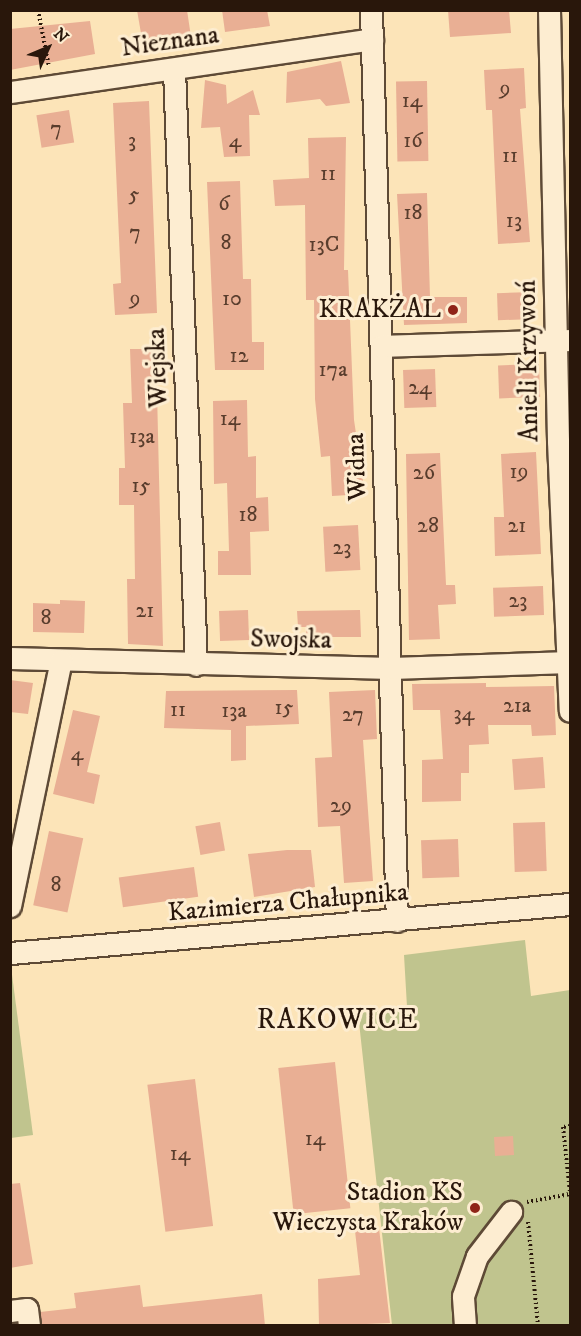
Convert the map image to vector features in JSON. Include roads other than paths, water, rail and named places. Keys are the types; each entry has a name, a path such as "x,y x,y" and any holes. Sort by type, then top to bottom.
{"street":[{"name":"Widna","path":"371,10 397,921"},
{"name":"Anieli Krzywoń","path":"549,10 563,340 570,711"},
{"name":"Nieznana","path":"10,92 372,39"},
{"name":"Wiejska","path":"174,69 196,665"},
{"path":"381,346 563,340"},
{"name":"Swojska","path":"10,658 196,665 390,668 570,662"},
{"path":"10,906 61,660"},
{"name":"Kazimierza Chałupnika","path":"10,953 397,921 570,903"},
{"path":"465,1326 463,1296 477,1256 511,1212"},
{"path":"10,1311 27,1309 29,1326"}],"place":[{"name":"KRAKŻAL","path":"453,310"},
{"name":"Stadion KS Wieczysta Kraków","path":"475,1208"}],"district":[{"name":"RAKOWICE","path":"338,1020"}]}
